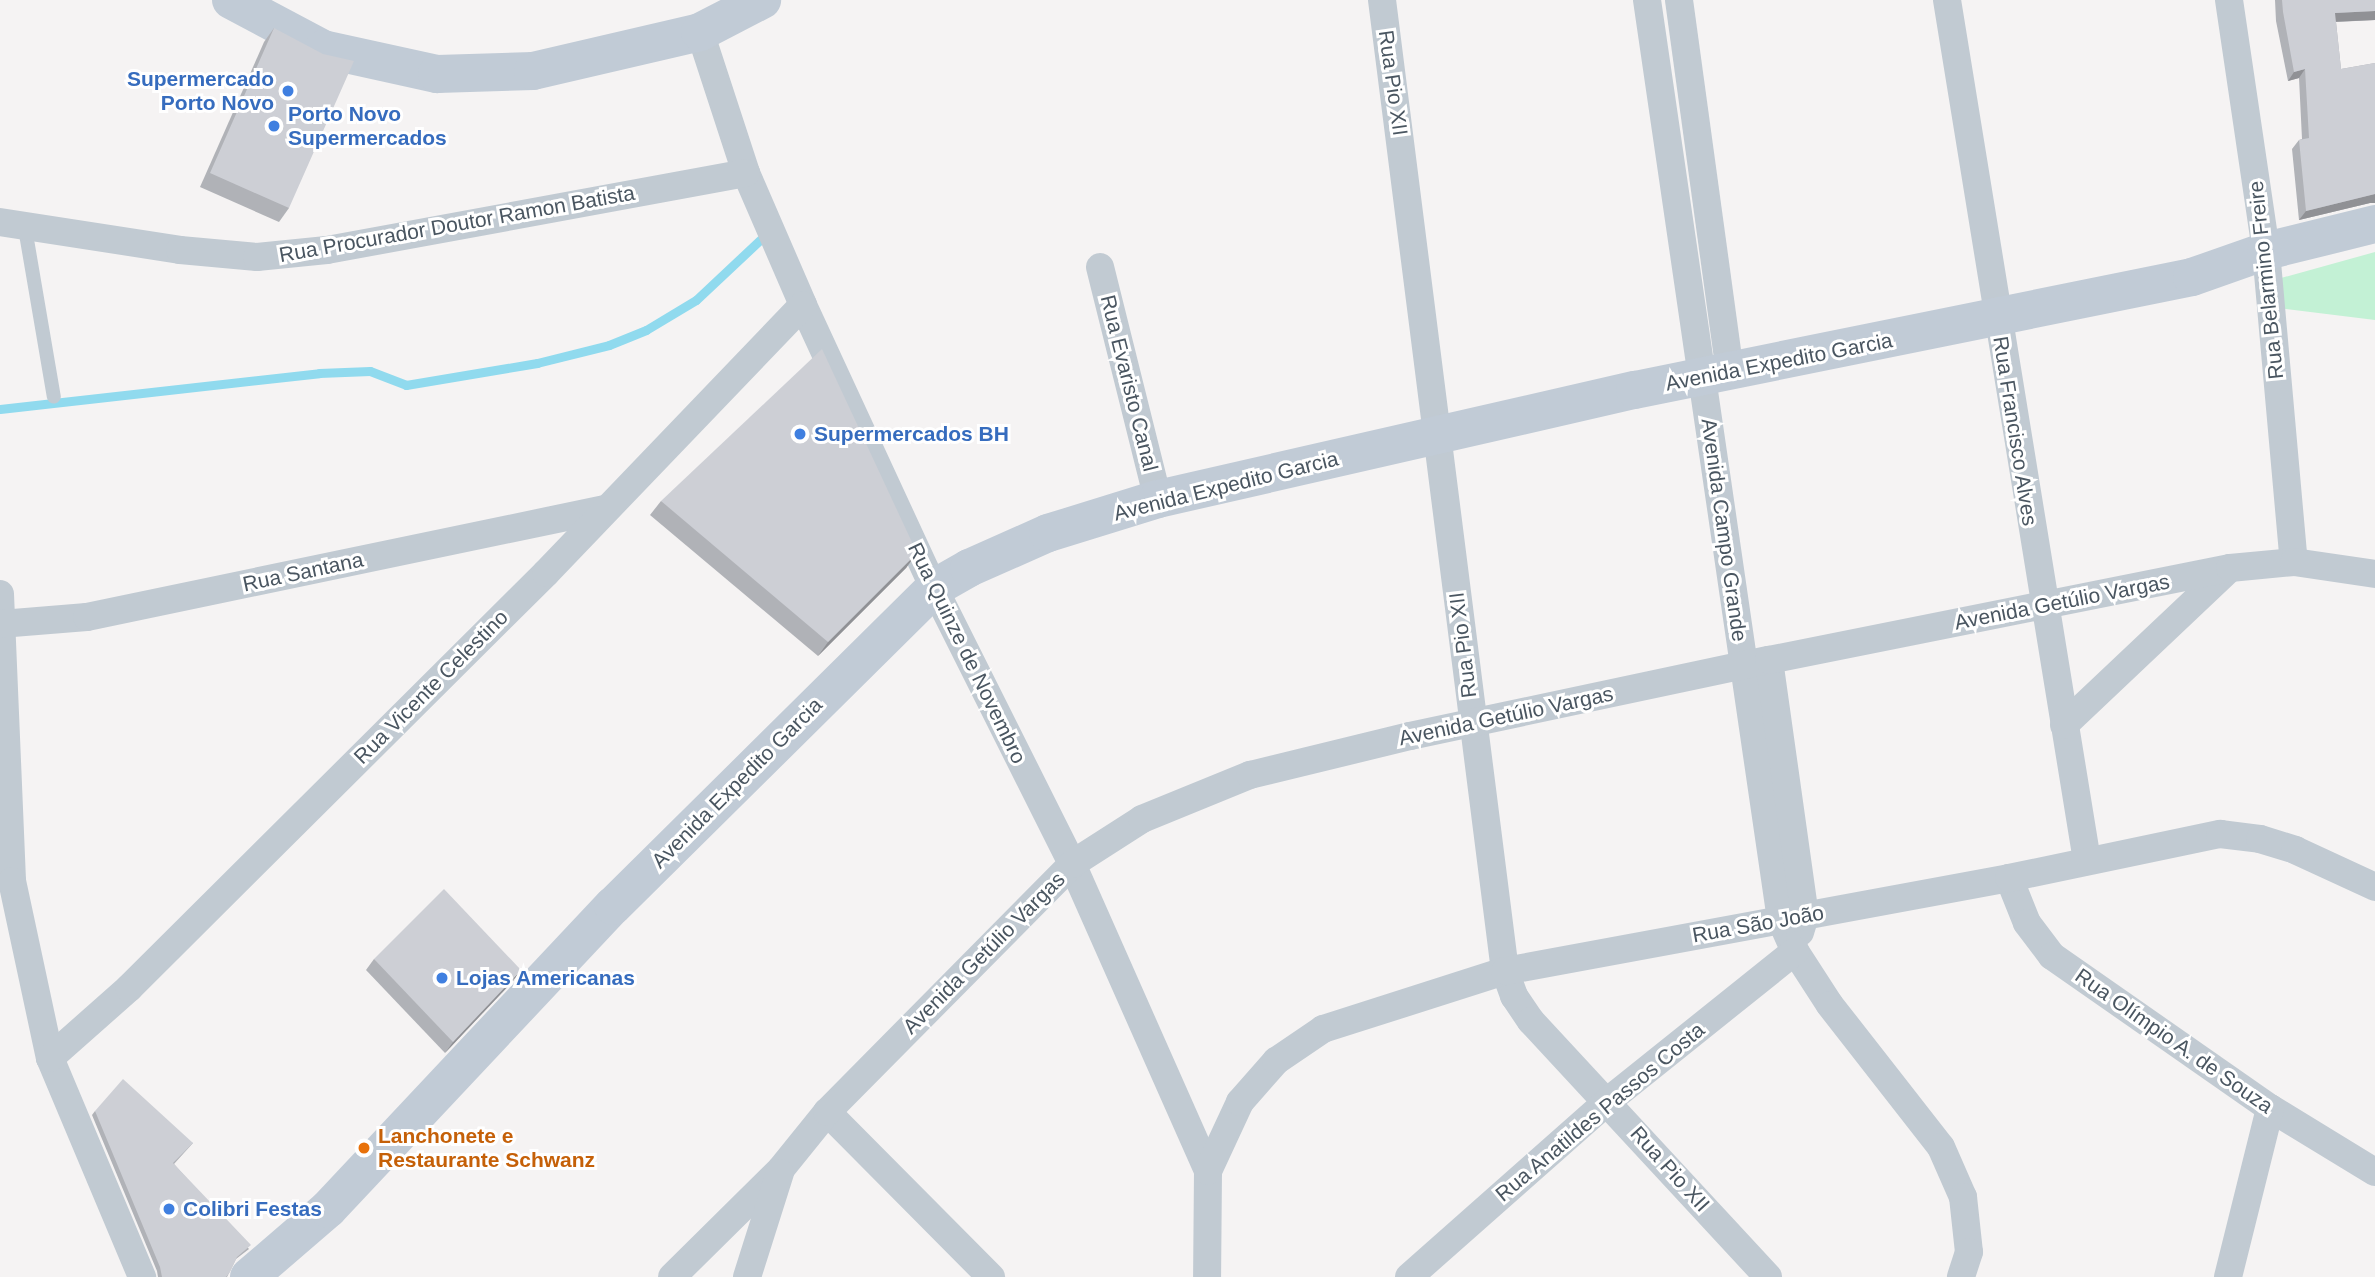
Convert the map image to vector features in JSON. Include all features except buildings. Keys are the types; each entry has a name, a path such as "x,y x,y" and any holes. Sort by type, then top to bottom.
{"main road":[{"path":"231,0 323,48 437,74 533,71 700,32 762,0"},
{"name":"Avenida Expedito Garcia","path":"249,1277 328,1209 613,906 934,587 968,568 1048,533 1158,499 1716,375 2192,277 2266,251 2375,224"},
{"name":"Avenida Expedito Garcia","path":"286,1277 328,1209"}],"street":[{"name":"Rua Pio XII","path":"1382,0 1505,971 1514,996 1531,1021 1608,1101 1768,1277"},
{"name":"Rua Francisco Alves","path":"1947,0 2087,861"},
{"name":"Rua Belarmino Freire","path":"2229,0 2266,251 2294,562"},
{"name":"Avenida Campo Grande","path":"1716,375 1649,11 1680,9 1716,375 1793,918 1795,951"},
{"name":"Rua Quinze de Novembro","path":"700,32 746,173 803,305 934,587 1072,864 1208,1171 1210,1276"},
{"name":"Rua Procurador Doutor Ramon Batista","path":"12,225 180,250 257,257 327,250 746,173"},
{"name":"Rua Evaristo Canal","path":"1100,267 1158,499"},
{"name":"Rua Vicente Celestino","path":"50,1058 129,988 546,573 803,305"},
{"name":"Rua Santana","path":"2,624 87,617 605,509"},
{"name":"Avenida Getúlio Vargas","path":"672,1277 781,1169 827,1112 1072,864 1142,819 1250,775 1472,723 2230,568 2294,562 2375,574"},
{"path":"2064,725 2230,568"},
{"path":"0,594 12,881 50,1058 142,1277"},
{"name":"Rua São João","path":"1208,1171 1240,1102 1276,1060 1323,1028 1505,971 2009,878 2220,834 2260,839 2295,850 2375,887"},
{"name":"Rua Olímpio A. de Souza","path":"2009,878 2027,923 2052,956 2270,1108 2375,1172"},
{"path":"1795,951 1830,1005 1941,1147 1964,1197 1969,1252 1961,1277"},
{"name":"Rua Anatildes Passos Costa","path":"1409,1277 1608,1101 1795,951"},
{"path":"2228,1277 2270,1108"},
{"path":"827,1112 991,1277"},
{"path":"747,1277 781,1169"}],"lane":[{"path":"12,225 54,397"}],"green space":[{"path":"2375,252 2375,320 2278,308 2274,280"}],"waterway":[{"path":"0,409 319,373 370,371 406,385 537,363 609,345 646,330 696,300 760,240"}],"place":[{"name":"Supermercado Porto Novo","path":"288,91"},
{"name":"Porto Novo Supermercados","path":"274,126"},
{"name":"Supermercados BH","path":"800,434"},
{"name":"Lojas Americanas","path":"442,978"},
{"name":"Lanchonete e Restaurante Schwanz","path":"364,1148"},
{"name":"Colibri Festas","path":"169,1209"}]}
